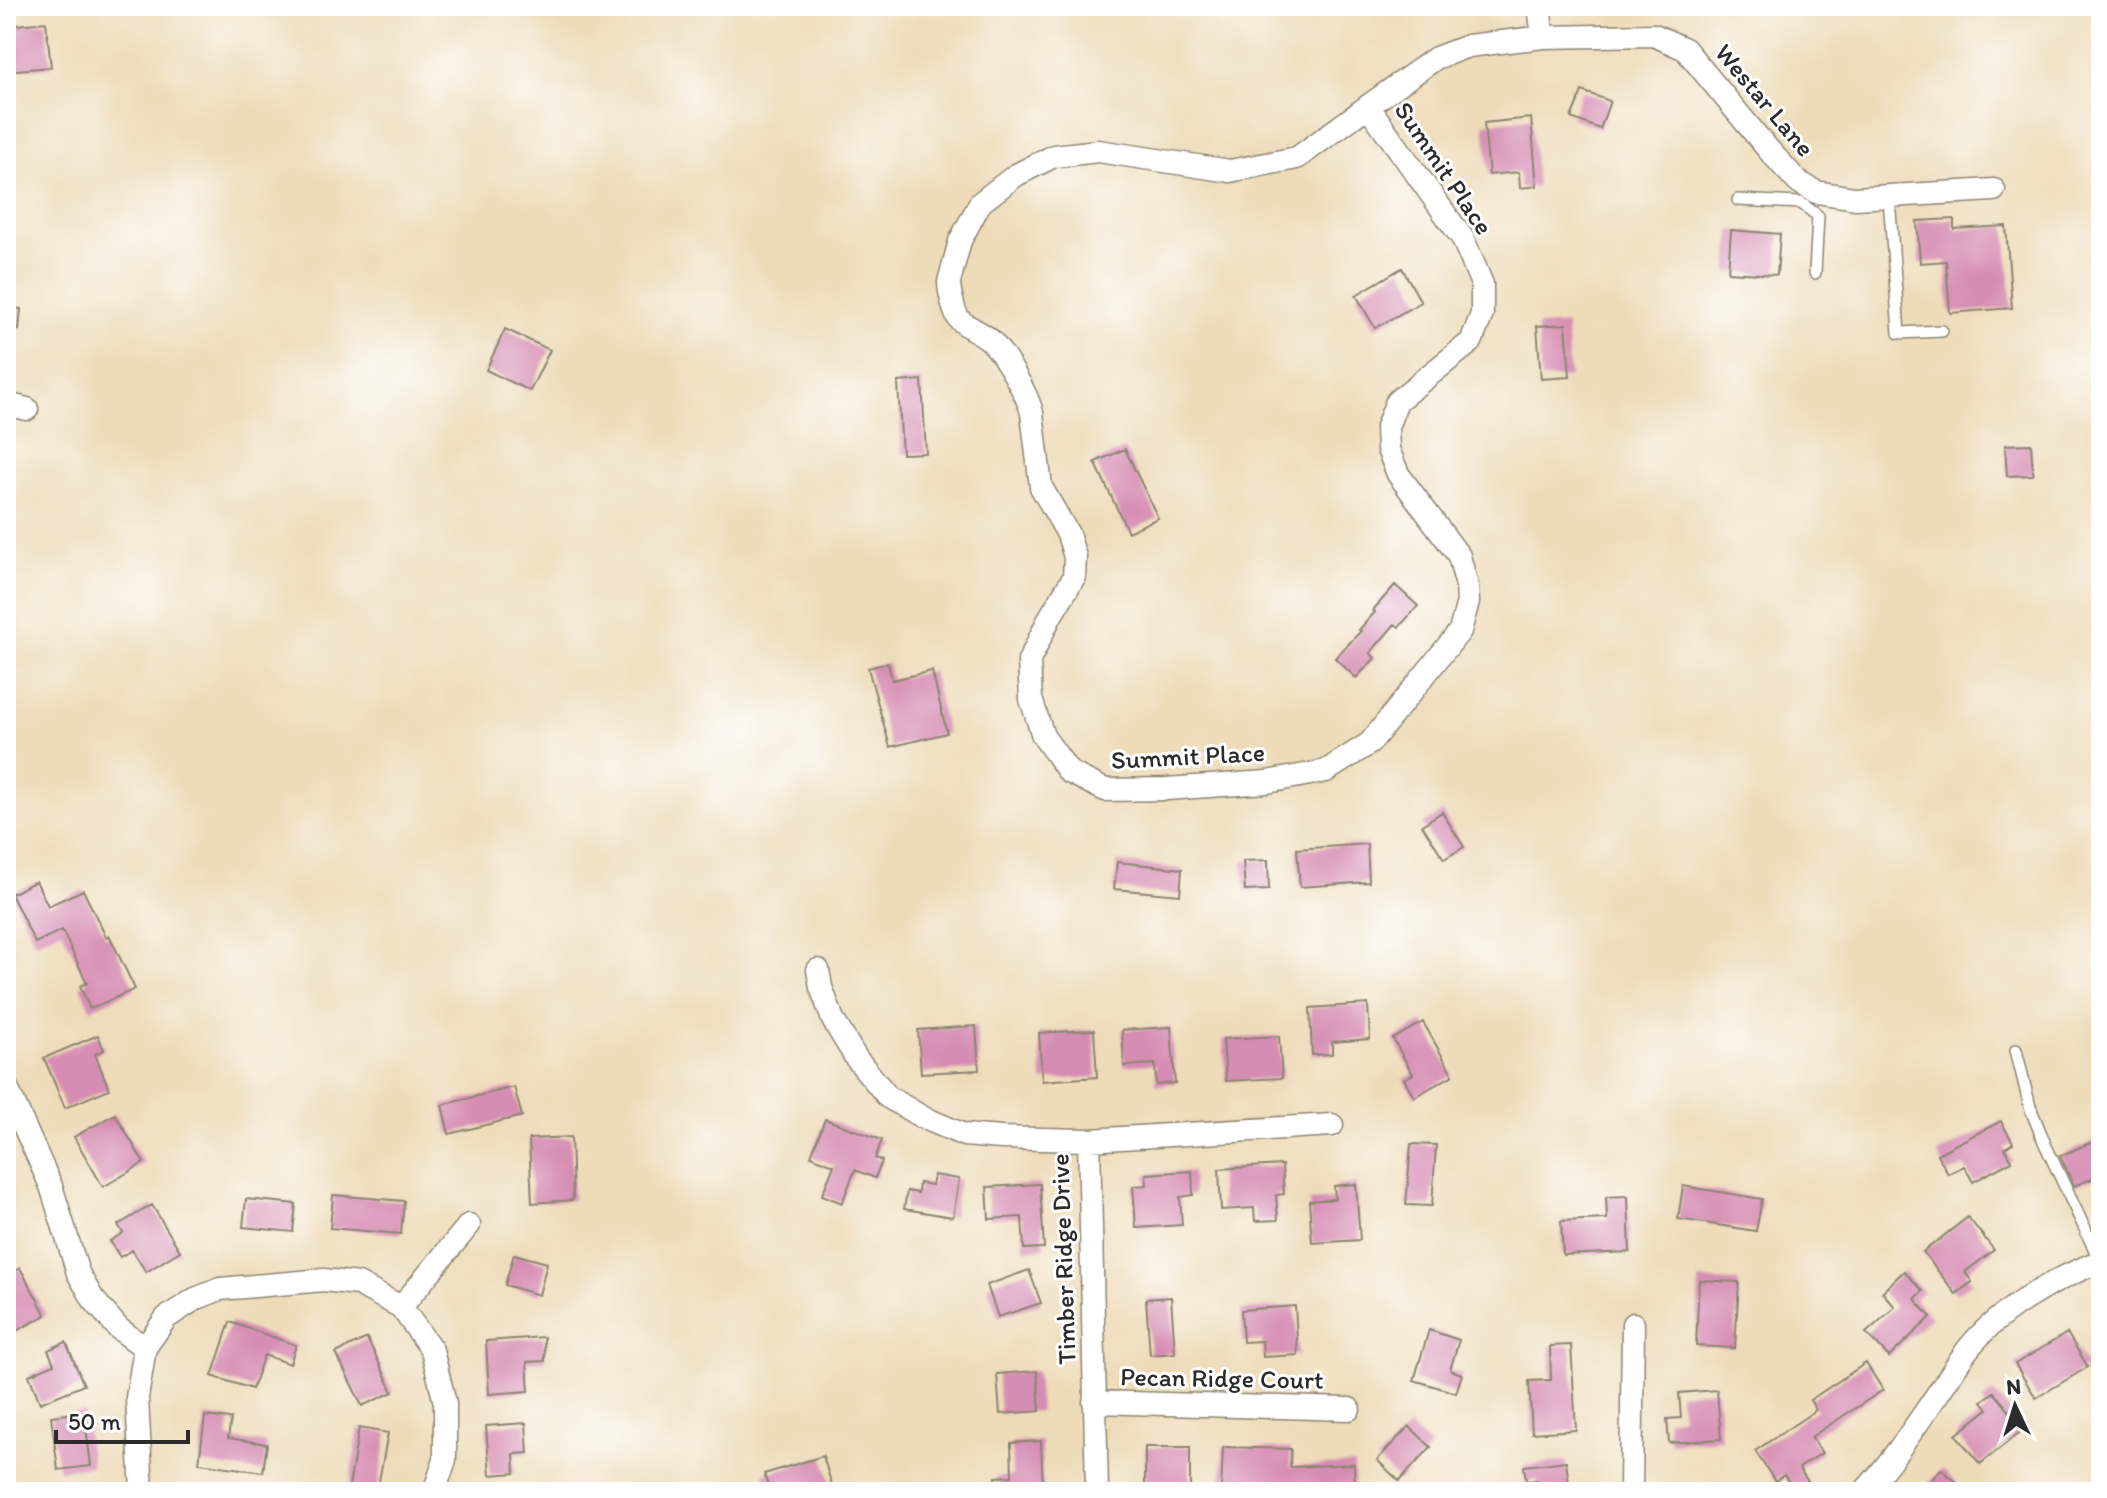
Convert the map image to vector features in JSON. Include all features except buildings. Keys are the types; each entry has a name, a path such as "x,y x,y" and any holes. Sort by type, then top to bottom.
{"street":[{"path":"1539,6 1543,37"},
{"name":"Westar Lane","path":"1368,106 1436,58 1468,46 1543,37 1654,35 1685,49 1813,200 1994,190"},
{"name":"Summit Place","path":"1368,106 1463,239 1482,284 1482,314 1471,342 1397,401 1387,427 1388,449 1398,474 1459,556 1468,602 1460,631 1370,743 1326,771 1267,782 1105,790 1069,772 1043,736 1031,699 1029,661 1074,577 1075,557 1068,534 1041,487 1029,401 990,340 958,318 949,282 960,241 980,203 1016,175 1054,156 1098,151 1230,171 1297,158 1368,106"},
{"name":"Timber Ridge Drive","path":"818,970 833,1020 856,1058 888,1097 922,1117 964,1135 1089,1140 1097,1492"},
{"path":"6,1086 51,1186 78,1273 93,1299 118,1328 145,1348"},
{"path":"1089,1140 1332,1125"},
{"path":"401,1307 469,1225"},
{"path":"1864,1492 1887,1467 1972,1343 2005,1314 2040,1290 2100,1261"},
{"path":"142,1492 137,1398 145,1348 166,1318 195,1299 220,1289 324,1280 358,1284 401,1307 432,1350 445,1403 445,1460 434,1492"},
{"path":"1631,1492 1633,1324"},
{"name":"Pecan Ridge Court","path":"1094,1402 1349,1409"}],"lane":[{"path":"1889,197 1899,333 1942,331"},
{"path":"1738,200 1801,203 1813,200 1818,216 1815,273"},
{"path":"2016,1050 2030,1107 2100,1261"}]}
